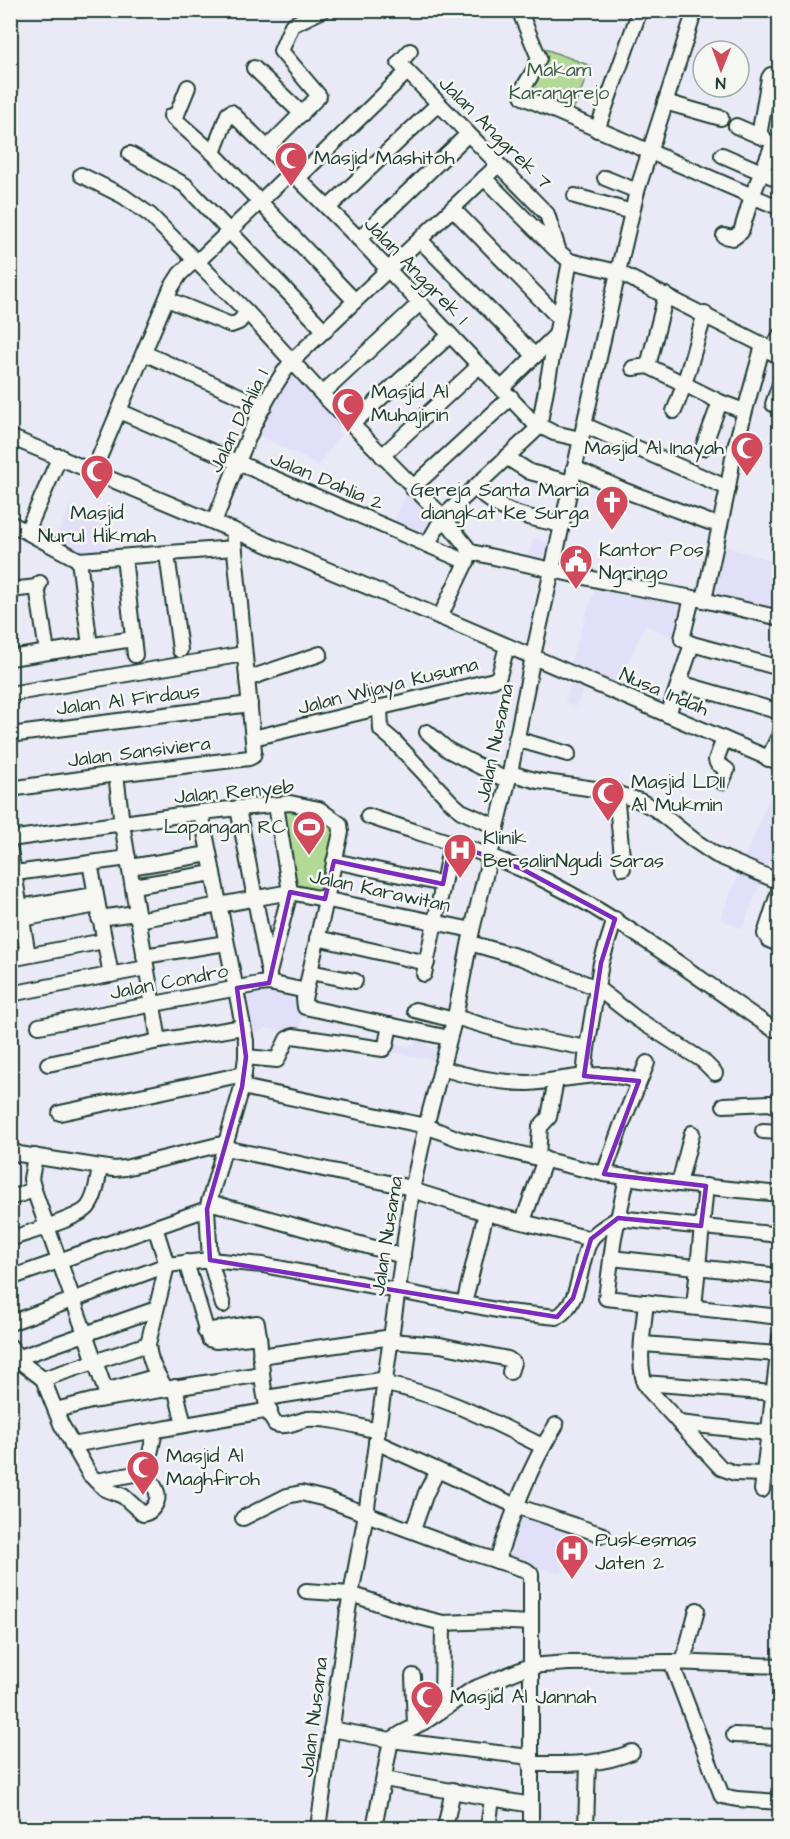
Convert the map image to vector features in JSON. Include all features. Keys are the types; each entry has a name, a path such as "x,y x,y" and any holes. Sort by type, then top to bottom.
{"street":[{"path":"268,147 318,98 318,94 281,51 292,25 323,10"},
{"path":"519,10 538,58 521,95 780,208"},
{"path":"597,130 640,10"},
{"name":"Jalan Nusama","path":"318,1828 351,1594 366,1514 392,1339 412,1189 454,1019 509,777 580,439 637,190 695,10"},
{"path":"93,472 167,299 180,274 407,72 399,63 410,51"},
{"path":"254,68 302,114"},
{"name":"Jalan Anggrek 7","path":"407,72 548,214 564,256"},
{"path":"759,136 775,75"},
{"path":"188,87 173,117 213,153 355,301"},
{"path":"665,102 721,118"},
{"path":"328,208 438,104"},
{"name":"Jalan Anggrek 1","path":"213,153 228,113 233,113 359,239 539,427 580,439"},
{"path":"724,236 733,238 741,232 752,196 777,144 736,126"},
{"path":"359,239 468,134"},
{"path":"130,154 185,185 325,332"},
{"path":"722,155 780,180"},
{"name":"Jalan Dahlia 1","path":"214,522 264,407 277,381 292,360 325,332 498,165"},
{"path":"81,175 123,196 150,215 247,312 322,394 443,518 469,557 440,616"},
{"path":"484,178 564,256 618,272 705,314 771,352"},
{"path":"604,178 637,190"},
{"path":"575,196 632,212"},
{"path":"453,209 560,318"},
{"path":"420,240 535,356"},
{"path":"427,545 443,518 539,427 560,318 564,256"},
{"path":"648,366 666,295"},
{"path":"167,299 231,325 239,322 247,312"},
{"path":"322,394 420,303"},
{"path":"674,411 692,364 692,355 705,314"},
{"path":"780,334 744,411 720,524 698,599 682,639 692,645 780,668"},
{"path":"352,424 450,335"},
{"path":"412,488 506,392 535,356 556,335"},
{"path":"144,353 264,407"},
{"path":"382,456 480,365"},
{"path":"633,368 648,366 720,402 744,411"},
{"path":"773,404 780,384"},
{"path":"703,447 720,402"},
{"name":"Jalan Dahlia 2","path":"119,411 427,545 469,557 698,599 780,618"},
{"path":"584,425 728,488"},
{"name":"Nusa Indah","path":"10,437 440,616 774,761"},
{"path":"27,531 60,456"},
{"path":"506,458 530,472 571,483"},
{"path":"574,468 623,490 720,524"},
{"path":"475,487 484,497 500,508 562,525"},
{"path":"10,523 79,560 234,548"},
{"path":"233,530 253,738"},
{"path":"167,554 180,650"},
{"path":"123,557 135,655"},
{"path":"79,560 90,646"},
{"path":"10,590 38,585 47,652"},
{"path":"10,658 133,639"},
{"path":"669,715 692,645"},
{"name":"Jalan Wijaya Kusuma","path":"253,738 494,680 499,676 507,646"},
{"path":"10,694 244,654"},
{"path":"247,679 320,654"},
{"path":"680,683 780,712"},
{"name":"Jalan Al Firdaus","path":"10,735 250,704"},
{"path":"380,708 381,730 461,811 497,827"},
{"path":"427,732 448,750 509,777 616,792 655,809 716,855 780,882"},
{"path":"774,761 780,734"},
{"name":"Jalan Sansiviera","path":"10,789 249,758 253,756 254,751 253,738"},
{"path":"516,739 568,754"},
{"path":"722,782 727,770 716,760 724,739"},
{"path":"117,774 122,824 159,1041"},
{"path":"616,792 623,868"},
{"name":"Jalan Renyeb","path":"10,839 201,812 290,803 310,806 336,820 340,824 340,832 306,991"},
{"path":"269,978 290,892 276,805"},
{"path":"238,808 269,978"},
{"path":"201,812 246,1041 243,1080 208,1206 210,1260 223,1305"},
{"path":"368,816 490,856 540,878 615,919 773,1029"},
{"path":"317,938 426,969 452,843"},
{"path":"10,850 28,955"},
{"path":"15,873 90,863 129,862 209,854"},
{"path":"334,861 443,884"},
{"path":"90,863 111,975"},
{"path":"133,886 213,873"},
{"path":"780,888 765,934 769,940 780,945"},
{"name":"Jalan Karawitan","path":"20,913 97,906 137,917 290,892 435,923 597,988 637,1019 702,1060 715,1073"},
{"path":"584,1076 586,1048 606,941 615,919"},
{"path":"10,959 104,941"},
{"path":"10,994 111,975 145,963 227,946"},
{"path":"309,972 354,981"},
{"name":"Jalan Condro","path":"39,1026 237,988 269,978 306,991"},
{"path":"306,991 305,1007 449,1038"},
{"path":"415,1010 512,1034 586,1048"},
{"path":"246,1057 278,1060 287,1039 293,1036 383,1049 390,1025"},
{"path":"48,1064 159,1041 243,1027"},
{"path":"604,1174 647,1063"},
{"path":"441,1068 477,1079 498,1082 527,1083 609,1075 639,1082"},
{"path":"60,1113 243,1080 426,1126 459,1139 604,1174 780,1194"},
{"path":"523,1221 542,1158 540,1127 549,1117 556,1080"},
{"path":"724,1105 770,1104 780,1108"},
{"path":"763,1131 780,1132"},
{"path":"679,1184 692,1133"},
{"path":"13,1153 114,1169 225,1146 412,1189 486,1213 591,1239"},
{"path":"34,1156 31,1179 33,1190 106,1395"},
{"path":"10,1239 76,1216 87,1209 98,1179 99,1167"},
{"path":"627,1178 605,1296 608,1299 780,1317"},
{"path":"694,1307 706,1186"},
{"path":"10,1198 33,1190"},
{"path":"10,1278 60,1262 208,1206 403,1256"},
{"path":"464,1304 486,1213"},
{"path":"10,1323 167,1265 210,1260 263,1265 525,1315 557,1317 563,1314 573,1298 580,1267 591,1239 618,1218 780,1235"},
{"path":"155,1227 167,1265 148,1344 151,1361 158,1376 171,1388 184,1425"},
{"path":"611,1258 780,1276"},
{"path":"186,1262 209,1339 216,1341 258,1336 268,1404 273,1422 279,1426 314,1419 377,1436 437,1471 516,1506 603,1535"},
{"path":"646,1302 642,1366 644,1383 721,1468 735,1473 764,1474"},
{"path":"14,1352 84,1333 156,1309"},
{"path":"762,1490 780,1337"},
{"path":"260,1356 392,1339 440,1345 508,1359 513,1363 510,1372"},
{"path":"43,1379 148,1344"},
{"path":"643,1344 778,1354"},
{"path":"14,1352 43,1379 72,1445 85,1468 105,1489 123,1496 137,1510 146,1514 155,1506 158,1495 146,1472 154,1431"},
{"path":"106,1395 262,1374"},
{"path":"56,1410 158,1376"},
{"path":"72,1445 184,1425 268,1404 385,1381 445,1400 542,1446"},
{"path":"644,1383 773,1392"},
{"path":"679,1424 768,1433"},
{"path":"497,1561 516,1506 542,1446 556,1425"},
{"path":"413,1530 426,1493 437,1471"},
{"path":"96,1481 146,1472"},
{"path":"243,1518 287,1496 301,1493 326,1499 526,1570 531,1574 531,1828"},
{"path":"306,1591 351,1594 443,1623 493,1621 531,1623"},
{"path":"697,1610 677,1662 722,1796 780,1802"},
{"path":"442,1709 443,1623"},
{"path":"374,1828 391,1740 426,1721 473,1689 530,1666 568,1663 677,1662 780,1666"},
{"path":"413,1676 415,1725"},
{"path":"331,1729 530,1761 588,1763 618,1758 632,1752"},
{"path":"734,1735 780,1737"},
{"path":"586,1828 588,1763"},
{"path":"384,1779 531,1805"},
{"path":"445,1828 453,1790"},
{"path":"488,1828 492,1799"}],"highlighted area":[{"path":"451,843 522,869 615,919 601,963 584,1076 639,1081 604,1174 706,1186 701,1226 618,1218 591,1239 573,1298 557,1317 210,1260 207,1209 242,1087 246,1057 237,988 269,983 290,892 325,899 334,861 443,884"}],"shaded area":[{"path":"293,364 344,419 337,430 341,435 318,465 256,434"},
{"path":"409,487 441,518 428,541 393,525"},
{"path":"71,504 95,519 112,526 103,558 79,560 53,544"},
{"path":"533,538 551,543 546,562 528,557"},
{"path":"722,545 779,563 779,611 709,596"},
{"path":"596,585 688,604 680,640 645,625 616,689 568,669"},
{"path":"573,681 584,686 576,707 565,702"},
{"path":"779,774 779,837 742,929 720,919"},
{"path":"271,986 302,993 303,1009 299,1034 266,1028 249,1039 240,991"},
{"path":"416,1035 427,1038 426,1047 441,1050 439,1061 389,1052 390,1044 414,1046"},
{"path":"519,1511 574,1529 562,1574 503,1558"}],"green space":[{"name":"Makam Karangrejo","path":"537,46 591,66 571,115 526,95"},
{"name":"Lapangan RC","path":"282,809 311,810 338,826 321,891 292,885"}],"place":[{"name":"Masjid Mashitoh","path":"291,187"},
{"name":"Masjid Al Muhajirin","path":"348,433"},
{"name":"Masjid Al Inayah","path":"747,477"},
{"name":"Masjid Nurul Hikmah","path":"97,500"},
{"name":"Gereja Santa Maria diangkat Ke Surga","path":"612,531"},
{"name":"Kantor Pos Ngringo","path":"576,590"},
{"name":"Masjid LDII Al Mukmin","path":"608,822"},
{"name":"Lapangan RC","path":"309,856"},
{"name":"Klinik BersalinNgudi Saras","path":"460,879"},
{"name":"Masjid Al Maghfiroh","path":"143,1496"},
{"name":"Puskesmas Jaten 2","path":"572,1580"},
{"name":"Masjid Al Jannah","path":"427,1726"}]}
